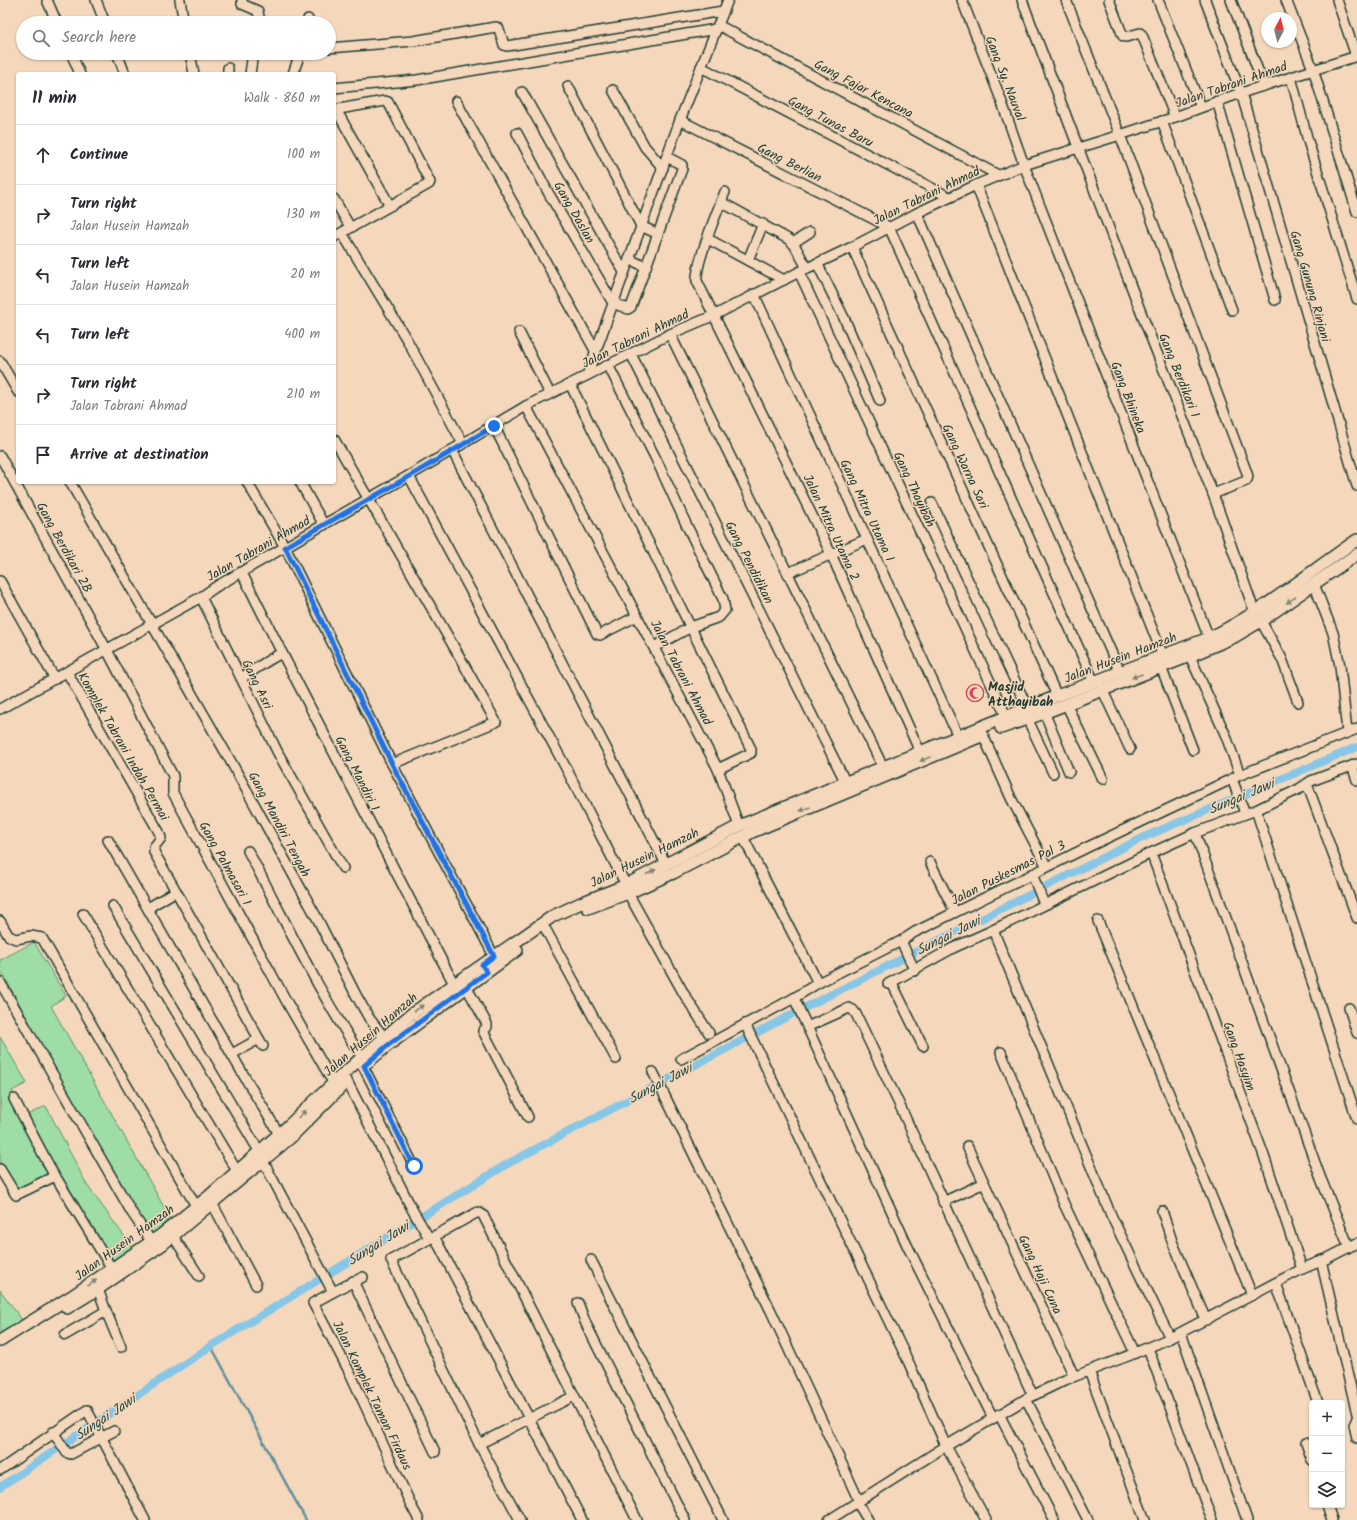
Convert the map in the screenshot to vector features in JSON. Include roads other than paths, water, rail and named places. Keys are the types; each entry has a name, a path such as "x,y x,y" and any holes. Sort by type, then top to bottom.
{"street":[{"path":"47,0 54,16"},
{"path":"96,0 102,16"},
{"path":"180,0 183,16"},
{"path":"242,0 242,4 258,12 259,16"},
{"path":"587,375 680,120 728,0"},
{"name":"Gang Sy. Nauval","path":"962,0 1000,97 1024,165"},
{"name":"Gang Berdikari 1","path":"1022,0 1213,494 1258,617 1282,659 1298,702"},
{"path":"1066,0 1120,136 1248,477 1246,481 1213,494"},
{"path":"1108,0 1123,36 1142,35 1176,117"},
{"path":"1158,0 1201,108"},
{"name":"Gang Gunung Rinjani","path":"1205,0 1241,93 1357,486"},
{"path":"1231,0 1264,86"},
{"path":"1286,0 1313,69 1357,212"},
{"path":"1337,0 1357,56"},
{"path":"336,47 413,41 496,27 499,29 504,45 507,46 723,12"},
{"path":"336,88 416,80 717,27"},
{"name":"Gang Fajar Kencana","path":"717,27 998,175"},
{"name":"Jalan Tabrani Ahmad","path":"0,708 55,679 201,597 217,586 409,476 526,406 670,334 715,315 754,294 852,247 950,197 1024,165 1120,136 1217,101 1357,56"},
{"path":"74,60 79,72"},
{"path":"120,60 124,72"},
{"path":"191,60 194,72"},
{"path":"250,72 252,60"},
{"path":"294,72 298,60"},
{"name":"Gang Tunas Baru","path":"701,67 950,197"},
{"path":"1291,77 1308,141 1357,299"},
{"path":"568,86 641,226 658,234"},
{"path":"613,90 645,147 663,168"},
{"path":"522,92 624,272"},
{"path":"390,206 338,113 340,109 385,101 388,102 430,180 429,184 390,206 350,227 338,235 406,340 463,444"},
{"path":"1217,101 1275,300"},
{"path":"456,102 596,352"},
{"name":"Gang Berlian","path":"680,120 889,227"},
{"path":"1162,121 1232,310"},
{"name":"Gang Daslan","path":"516,133 549,194 613,303"},
{"path":"613,303 628,309 630,308 646,267 682,168 682,165 667,157"},
{"name":"Gang Bhineka","path":"1024,165 1209,638"},
{"path":"976,185 1162,661 1193,750"},
{"name":"Jalan Mitra Utama 2","path":"725,192 708,239 697,279 831,554 920,752"},
{"path":"336,202 350,227"},
{"path":"721,202 763,224 793,243 810,232"},
{"path":"917,213 1120,672"},
{"path":"748,260 763,224"},
{"path":"889,227 1098,686 1130,749"},
{"path":"708,239 784,280"},
{"name":"Gang Thayibah","path":"793,243 803,270 1007,718"},
{"name":"Gang Warna Sari","path":"852,247 1057,696"},
{"path":"629,259 646,267"},
{"path":"817,263 845,320 880,401"},
{"name":"Gang Mitra Utama 1","path":"754,294 958,736"},
{"path":"519,332 550,394"},
{"path":"670,334 883,767"},
{"name":"Gang Pendidikan","path":"631,354 845,782"},
{"path":"0,361 16,389"},
{"path":"608,366 656,459 687,526 724,599 725,610 722,615 691,627 654,647"},
{"path":"570,384 752,749 751,753 718,768"},
{"name":"Jalan Tabrani Ahmad","path":"526,406 718,768 739,826"},
{"path":"494,426 597,634 600,634 637,616"},
{"path":"336,442 496,722 392,764"},
{"path":"452,450 666,864"},
{"name":"Gang Berdikari 2B","path":"0,456 107,650"},
{"path":"409,476 567,770 627,889 684,994 709,1033"},
{"name":"Gang Mandiri Tengah","path":"71,484 230,760 317,918 369,1018 384,1037"},
{"path":"248,484 285,547 392,764 494,956"},
{"path":"301,484 324,525"},
{"path":"932,503 1028,714 1053,773"},
{"path":"788,573 867,539"},
{"name":"Jalan Husein Hamzah","path":"287,1132 334,1084 362,1062 387,1046 467,988 494,956 553,916 583,902 673,873 743,837 868,778 983,735 1042,708 1066,704 1120,672 1162,661 1190,656 1234,637 1357,540"},
{"name":"Jalan Husein Hamzah","path":"1042,708 1057,696 1098,686 1162,661 1209,638 1258,617 1314,584 1357,554"},
{"name":"Gang Mandiri 1","path":"242,573 454,984"},
{"path":"0,581 55,679"},
{"path":"1314,584 1333,633 1340,666 1347,732"},
{"name":"Gang Asri","path":"201,597 257,713 343,868"},
{"name":"Gang Palmasari I","path":"107,650 173,776 173,793 334,1084"},
{"path":"241,678 282,653"},
{"path":"1190,656 1226,736 1235,780 1244,811"},
{"name":"Komplek Tabrani Indah Permai","path":"67,672 159,832 160,838 154,847 154,852 176,891"},
{"path":"1066,704 1103,779"},
{"path":"1042,708 1069,772"},
{"name":"Jalan Husein Hamzah","path":"0,1341 72,1296 155,1250 173,1236 212,1203 287,1132 347,1081 384,1037 410,1015 454,984 508,956 557,923 627,889 666,864 739,826 845,782 868,778 883,767 958,736 1007,718 1028,714"},
{"name":"Jalan Puskesmas Pal 3","path":"681,1059 746,1028 795,1001 818,983 901,941 915,932 1033,877 1047,867 1235,780 1357,729"},
{"path":"983,735 1011,798 1047,867"},
{"path":"923,1046 890,983 914,968 993,930 1043,901 1244,811 1256,810 1307,784 1354,765 1357,780"},
{"path":"1307,784 1357,918"},
{"path":"1256,810 1357,1118"},
{"path":"829,1520 946,1446 1029,1397 1074,1376 1148,1348 1181,1333 1302,1269 1353,1245 1321,1179 1196,833"},
{"path":"743,837 818,983"},
{"path":"108,840 232,1054 287,1132"},
{"path":"248,851 314,977 362,1062 414,1166"},
{"name":"Gang Hasyim","path":"1151,853 1263,1153 1302,1269"},
{"path":"930,862 956,912"},
{"path":"1033,877 1043,901"},
{"path":"148,908 176,891 261,1042 232,1054"},
{"path":"113,906 261,1156 331,1288 363,1276"},
{"path":"83,914 237,1171"},
{"path":"0,921 10,937 16,939 31,936 42,938 196,1206"},
{"path":"1098,921 1252,1295"},
{"path":"546,930 616,1059"},
{"path":"993,930 1111,1215 1170,1338"},
{"path":"901,941 914,968"},
{"path":"0,982 132,1213 151,1241"},
{"path":"467,988 487,1024 487,1027 483,1031 528,1117"},
{"path":"795,1001 907,1245 996,1416 1054,1520"},
{"path":"806,1025 849,1008 853,1010 900,1106 1029,1397 1088,1520"},
{"path":"1349,1008 1357,1033"},
{"path":"746,1028 908,1361 946,1446 986,1520"},
{"path":"1001,1052 1064,1204 1135,1353"},
{"path":"655,1076 771,1311 868,1520"},
{"path":"347,1081 423,1229 432,1237 531,1419 582,1520"},
{"path":"14,1099 55,1178 114,1273"},
{"name":"Gang Haji Cuna","path":"967,1146 1074,1376"},
{"name":"Jalan Husein Hamzah","path":"0,1350 98,1289 151,1241 196,1206 237,1171 261,1156"},
{"path":"0,1170 16,1195 53,1177 55,1178"},
{"path":"943,1202 984,1183"},
{"path":"212,1203 256,1285"},
{"path":"1162,1211 1172,1240 1206,1320"},
{"path":"520,1520 480,1444 391,1260 478,1212 480,1212 637,1520"},
{"path":"173,1236 199,1276"},
{"path":"591,1260 723,1520"},
{"path":"1321,1260 1357,1414"},
{"path":"353,1281 435,1452"},
{"path":"1276,1283 1317,1400"},
{"name":"Jalan Komplek Taman Firdaus","path":"331,1288 313,1303 351,1375 419,1520"},
{"path":"98,1289 121,1347"},
{"path":"578,1303 586,1324 685,1520"},
{"path":"65,1335 106,1311"},
{"path":"1181,1333 1247,1520"},
{"path":"1148,1348 1212,1520"},
{"path":"1089,1370 1145,1520"},
{"path":"480,1444 574,1396"},
{"path":"0,1470 88,1412 146,1520"},
{"path":"1357,1418 1354,1425 1357,1438"},
{"path":"55,1434 67,1453 71,1454 114,1431"},
{"path":"1306,1443 1309,1452"},
{"path":"1328,1508 1332,1520"}],"waterway":[{"name":"Sungai Jawi","path":"0,1487 211,1346 509,1163 802,1009 1144,837 1357,747"},
{"path":"211,1346 306,1520"}],"place":[{"name":"Masjid Atthayibah","path":"975,693"}]}
